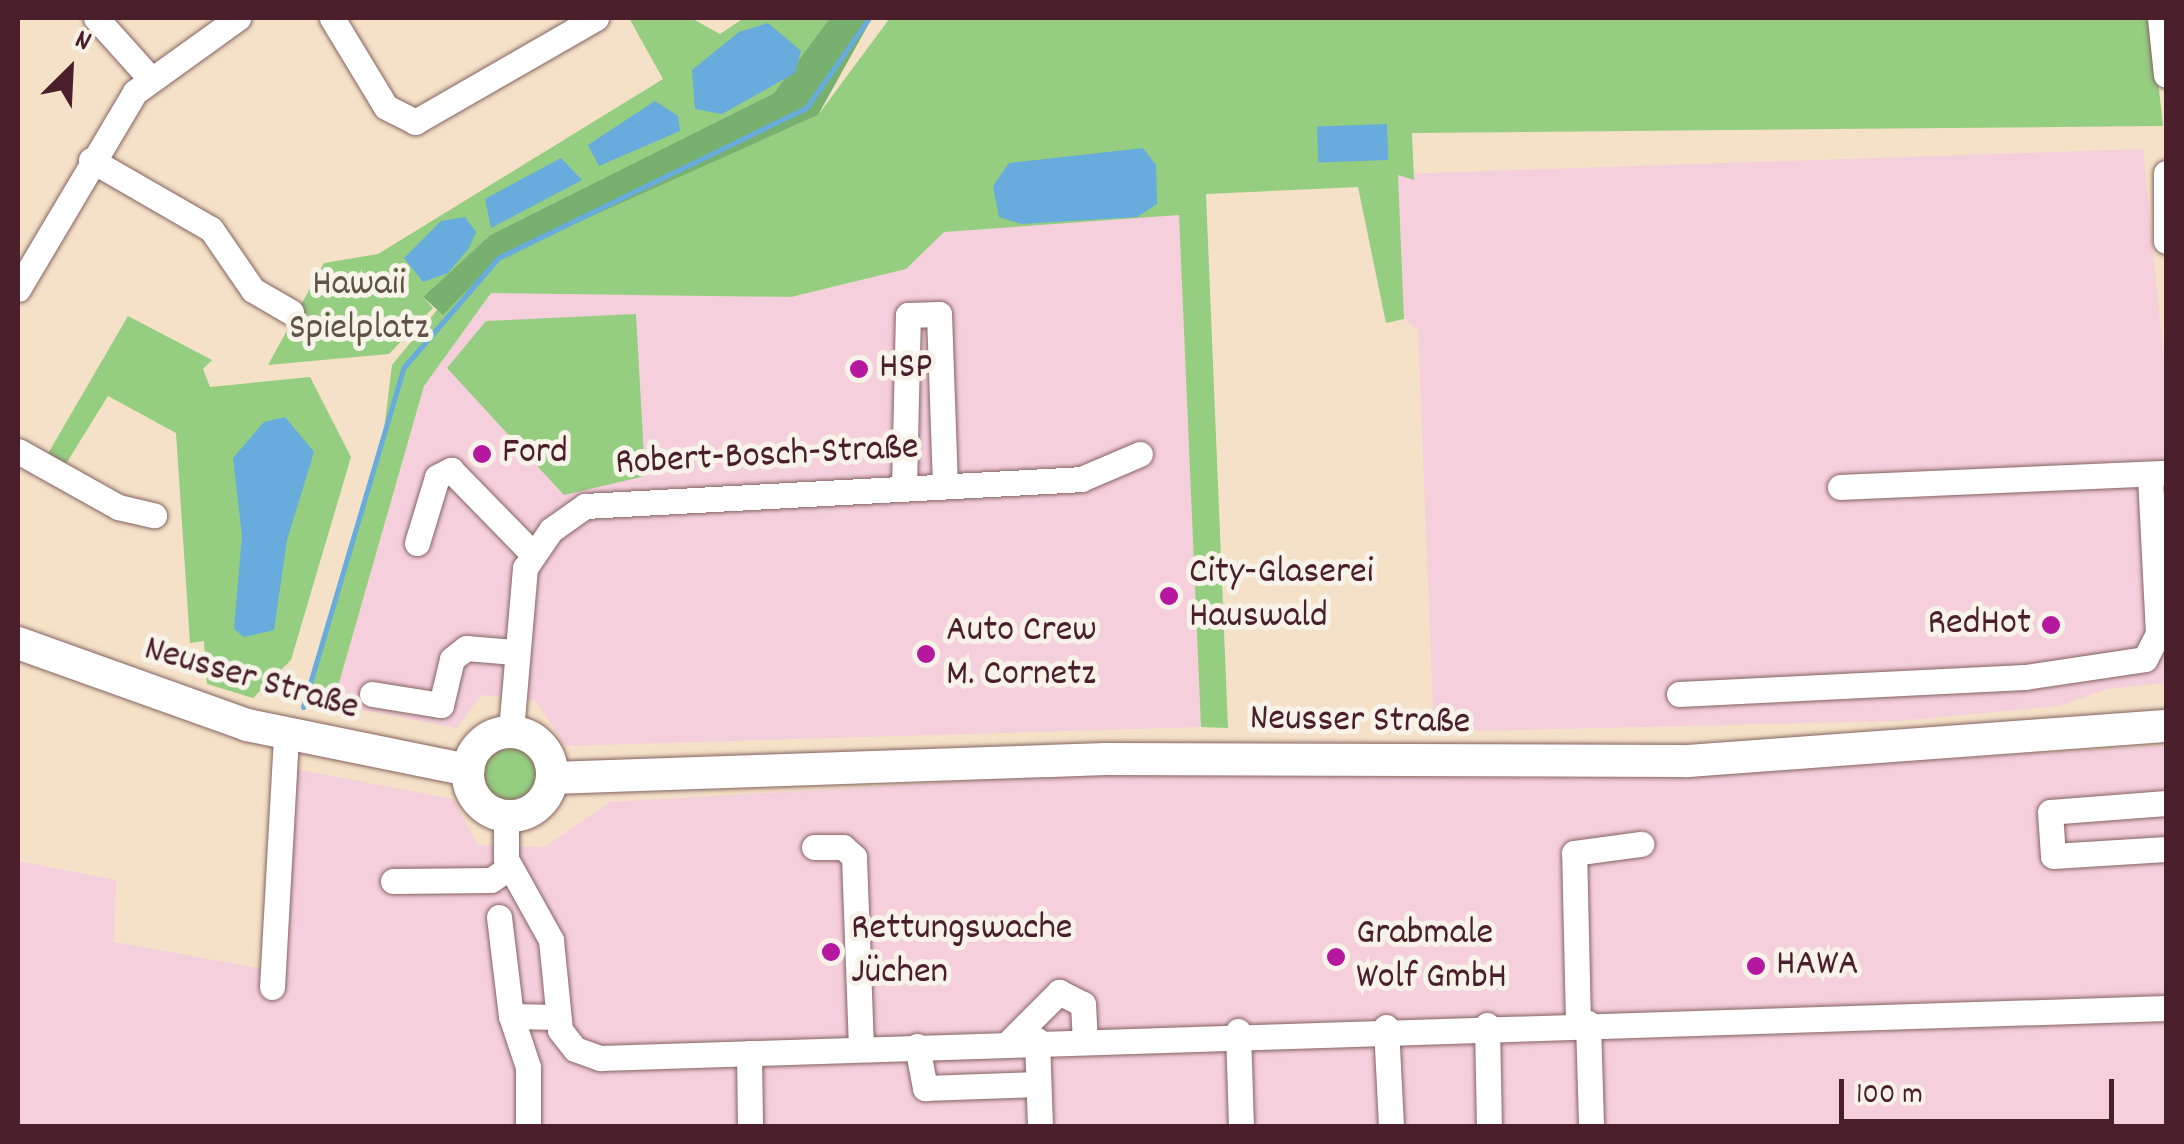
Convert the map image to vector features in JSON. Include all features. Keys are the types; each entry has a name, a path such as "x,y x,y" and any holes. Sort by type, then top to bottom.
{"main road":[{"name":"Neusser Straße","path":"18,643 286,736 468,770"},
{"name":"Neusser Straße","path":"552,778 1106,758 1704,760 2166,726"},
{"path":"511,732 542,746 552,778 538,806 506,815 476,798 468,770 485,740 511,732"}],"street":[{"path":"96,18 149,77"},
{"path":"18,289 91,160 149,77 238,18"},
{"path":"332,18 386,107 412,122 596,18"},
{"path":"2160,18 2166,76"},
{"path":"91,160 211,230 253,290 291,312"},
{"path":"2166,173 2166,241"},
{"path":"904,488 908,315 924,314 939,314 945,486"},
{"path":"18,451 118,507 154,515"},
{"name":"Robert-Bosch-Straße","path":"532,553 560,522 602,502 1081,479 1140,454"},
{"path":"417,543 437,477 451,470 532,553 514,652 511,732"},
{"path":"1678,694 2025,678 2146,659 2158,634 2158,474 1840,487"},
{"path":"372,694 440,705 452,659 466,648 514,652"},
{"path":"272,987 286,736"},
{"path":"2166,804 2050,812 2053,856 2166,849"},
{"path":"506,815 510,867 551,940 557,1017 565,1040 593,1057 1238,1031 2166,1008"},
{"path":"1591,1126 1574,853 1640,844"},
{"path":"814,847 844,847 854,857 860,1048"},
{"path":"393,881 491,880 510,867"},
{"path":"499,917 511,1016 528,1067 528,1126"},
{"path":"1010,1042 1060,992 1083,1004 1085,1038"},
{"path":"511,1016 557,1017"},
{"path":"1477,1126 1469,1065 1481,1026"},
{"path":"1481,1026 1489,1126"},
{"path":"1386,1027 1394,1065 1391,1126"},
{"path":"1238,1031 1241,1126"},
{"path":"1036,1040 1040,1126"},
{"path":"916,1046 925,1088 1038,1084"},
{"path":"748,1053 750,1126"}],"shaded area":[{"path":"2143,149 2166,382 2166,683 2107,689 2060,706 1898,721 1434,732 1418,330 1404,319 1398,174"},
{"path":"1179,214 1201,727 565,746 536,701 481,695 457,728 333,704 425,384 491,293 791,297 906,269 944,232"},
{"path":"2166,746 2166,1126 18,1126 18,861 116,880 114,942 276,971 285,767 453,799 478,845 545,847 610,802 1075,775 1587,778"}],"green space":[{"name":"Hawaii Spielplatz","path":"629,18 691,18 720,34 744,18 830,18 774,93 490,235 423,297 433,308 389,354 268,365 324,263 378,254 663,79"},
{"path":"830,18 872,18 818,115 498,258 443,315 423,297 490,235 774,93"},
{"path":"890,18 2151,18 2163,126 1412,133 1414,180 1398,175 1404,319 1386,323 1358,187 1206,194 1228,728 1201,727 1179,215 944,232 906,269 791,297 491,293 424,386 333,704 305,696 381,454 392,365 437,310 491,260 818,115"},
{"path":"636,314 645,476 564,495 447,368 486,321"},
{"path":"128,316 212,360 203,369 210,387 310,377 351,457 291,660 253,698 207,684 204,641 190,643 176,433 108,396 64,467 46,457"},
{"path":"510,747 530,755 538,775 530,795 510,803 490,795 482,775 490,755"}],"water":[{"path":"768,23 801,51 795,73 722,114 695,109 692,70 739,32"},
{"path":"655,101 678,116 680,131 599,166 588,145"},
{"path":"1387,124 1388,160 1318,162 1317,126"},
{"path":"1143,148 1156,165 1157,204 1137,217 1021,224 999,217 993,186 1009,163"},
{"path":"561,158 582,180 491,228 485,199"},
{"path":"465,217 476,232 469,248 448,273 423,282 404,258 441,221"},
{"path":"285,417 314,452 287,540 274,630 244,637 234,629 242,536 233,458 264,422"}],"waterway":[{"path":"303,707 404,367 498,258 806,108 869,18"}],"place":[{"name":"HSP","path":"859,369"},
{"name":"Ford","path":"482,454"},
{"name":"City-Glaserei Hauswald","path":"1169,596"},
{"name":"RedHot","path":"2051,625"},
{"name":"Auto Crew M. Cornetz","path":"926,654"},
{"name":"Rettungswache Jüchen","path":"831,952"},
{"name":"Grabmale Wolf GmbH","path":"1336,957"},
{"name":"HAWA","path":"1756,966"}]}
